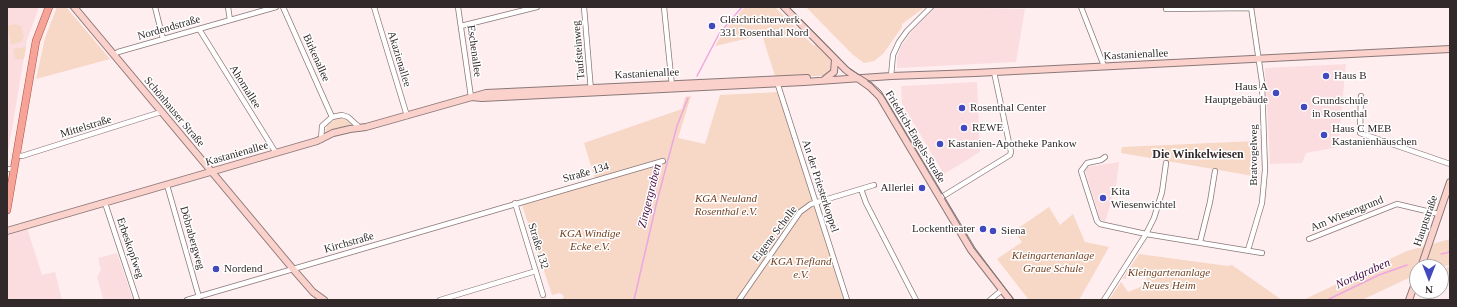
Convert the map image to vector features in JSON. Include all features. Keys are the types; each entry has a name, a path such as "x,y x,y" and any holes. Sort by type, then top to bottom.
{"main road":[{"path":"7,210 11,169 17,155 36,41 49,7"}],"street":[{"name":"Schönhauser Straße","path":"74,7 293,269 313,292 324,300"},
{"path":"155,7 163,40"},
{"path":"228,7 230,20"},
{"name":"Nordendstraße","path":"114,55 118,52 276,7"},
{"name":"Birkenallee","path":"283,7 332,117"},
{"name":"Akazienallee","path":"374,7 407,116"},
{"name":"Eschenallee","path":"458,7 471,97"},
{"path":"461,26 537,7"},
{"name":"Taufsteinweg","path":"584,7 591,90"},
{"path":"664,7 672,86"},
{"name":"Friedrich-Engels-Straße","path":"784,7 836,60 870,87 880,97 971,250 1010,300"},
{"path":"891,76 892,57 899,42 907,31 931,7"},
{"path":"1081,7 1104,66"},
{"path":"1166,9 1251,7"},
{"name":"Bratvogelweg","path":"1248,250 1262,203 1265,181 1262,89 1251,7"},
{"name":"Ahornallee","path":"199,29 276,153"},
{"name":"Kastanienallee","path":"7,231 321,140 333,133 407,116 486,93 591,90 994,72 1450,49"},
{"path":"824,79 835,71 836,60"},
{"name":"Friedrich-Engels-Straße","path":"940,198 1010,155 1011,152 994,72"},
{"name":"An der Priesterkoppel","path":"777,81 847,300"},
{"path":"1361,96 1360,133 1450,164"},
{"name":"Mittelstraße","path":"17,155 22,156 161,112"},
{"path":"321,140 322,126 332,117 342,115 348,117 360,128"},
{"path":"1105,157 1101,160 1087,163 1081,171 1097,221 1105,225 1146,234 1262,253"},
{"name":"Straße 134","path":"515,203 663,161"},
{"path":"1104,300 1146,234 1154,218 1162,192 1166,163"},
{"path":"1200,242 1210,202 1215,171"},
{"name":"Hauptstraße","path":"1424,259 1450,182"},
{"name":"Döbrabergweg","path":"167,185 199,296"},
{"name":"Eigene Scholle","path":"739,300 800,212 811,204 874,185"},
{"path":"861,189 866,204 916,300"},
{"name":"Erbeskopfweg","path":"105,203 137,300"},
{"name":"Kirchstraße","path":"187,300 515,203"},
{"name":"Straße 132","path":"515,203 543,295"},
{"name":"Am Wiesengrund","path":"1309,239 1397,204 1439,214"},
{"path":"440,300 536,271"},
{"path":"990,300 1002,290"}],"shaded area":[{"path":"7,7 39,7 27,40 7,158"},
{"path":"935,7 1025,9 1016,62 897,68 897,58 901,46 913,30"},
{"name":"Grundschule in Rosenthal","path":"1346,64 1338,147 1306,153 1302,163 1270,164 1265,68"},
{"path":"977,82 980,152 944,174 902,104 901,86"},
{"name":"Kita Wiesenwichtel","path":"1119,162 1116,186 1105,222 1100,219 1085,170 1087,167"},
{"path":"27,228 42,275 55,272 62,300 7,300 7,234"},
{"path":"117,253 133,300 103,300 97,277 101,270 98,258"}],"green space":[{"path":"57,7 66,7 110,59 36,79 45,38"},
{"path":"745,7 775,7 814,46 816,43 833,60 832,72 825,76 775,76 762,35 715,46 727,26"},
{"path":"806,7 925,7 902,24 902,27 883,54 874,61 864,63 852,54"},
{"path":"15,24 21,26 24,36 21,42 11,45 7,26"},
{"path":"26,47 24,59 15,59 13,49"},
{"path":"779,92 813,201 799,212 738,300 562,300 564,296 560,293 552,295 522,205 596,182 584,143 682,109 685,97 691,96 678,138 705,144 720,95"},
{"path":"337,118 347,119 353,124 325,133 327,125"},
{"path":"1256,141 1259,177 1121,153 1122,147"},
{"name":"KGA Tiefland e.V.","path":"815,205 845,300 741,300 800,213"},
{"name":"Kleingartenanlage Graue Schule","path":"1049,207 1060,225 1073,214 1085,242 1109,247 1079,300 1029,300 997,259 1022,242 1014,231"},
{"path":"1450,239 1450,265 1449,259 1409,259 1409,278 1362,300 1303,300 1407,251"},
{"name":"Kleingartenanlage Neues Heim","path":"1139,254 1228,266 1232,265 1282,300 1109,300 1121,282 1128,292 1148,284 1144,272 1124,279 1123,278"},
{"path":"1450,267 1450,282 1449,282"}],"waterway":[{"name":"Zingergraben","path":"697,76 719,34 742,7"},
{"name":"Zingergraben","path":"634,300 657,201 677,126 688,98"},
{"name":"Nordgraben","path":"1441,254 1450,252"},
{"name":"Nordgraben","path":"1327,300 1379,275 1407,265"}],"tram line":[{"path":"789,7 850,69 871,82 881,91 975,248 1014,300"}],"place":[{"name":"Gleichrichterwerk 331 Rosenthal Nord","path":"712,26"},
{"name":"Haus B","path":"1326,76"},
{"name":"Haus A Hauptgebäude","path":"1276,93"},
{"name":"Grundschule in Rosenthal","path":"1304,107"},
{"name":"Rosenthal Center","path":"962,108"},
{"name":"REWE","path":"964,128"},
{"name":"Haus C MEB Kastanienhäuschen","path":"1324,135"},
{"name":"Kastanien-Apotheke Pankow","path":"940,144"},
{"name":"Allerlei","path":"922,188"},
{"name":"Kita Wiesenwichtel","path":"1103,198"},
{"name":"Lockentheater","path":"983,229"},
{"name":"Siena","path":"993,231"},
{"name":"Nordend","path":"216,269"}],"district":[{"name":"Die Winkelwiesen","path":"1198,155"}],"park label":[{"name":"KGA Neuland Rosenthal e.V.","path":"726,205"},
{"name":"KGA Windige Ecke e.V.","path":"590,240"}]}
